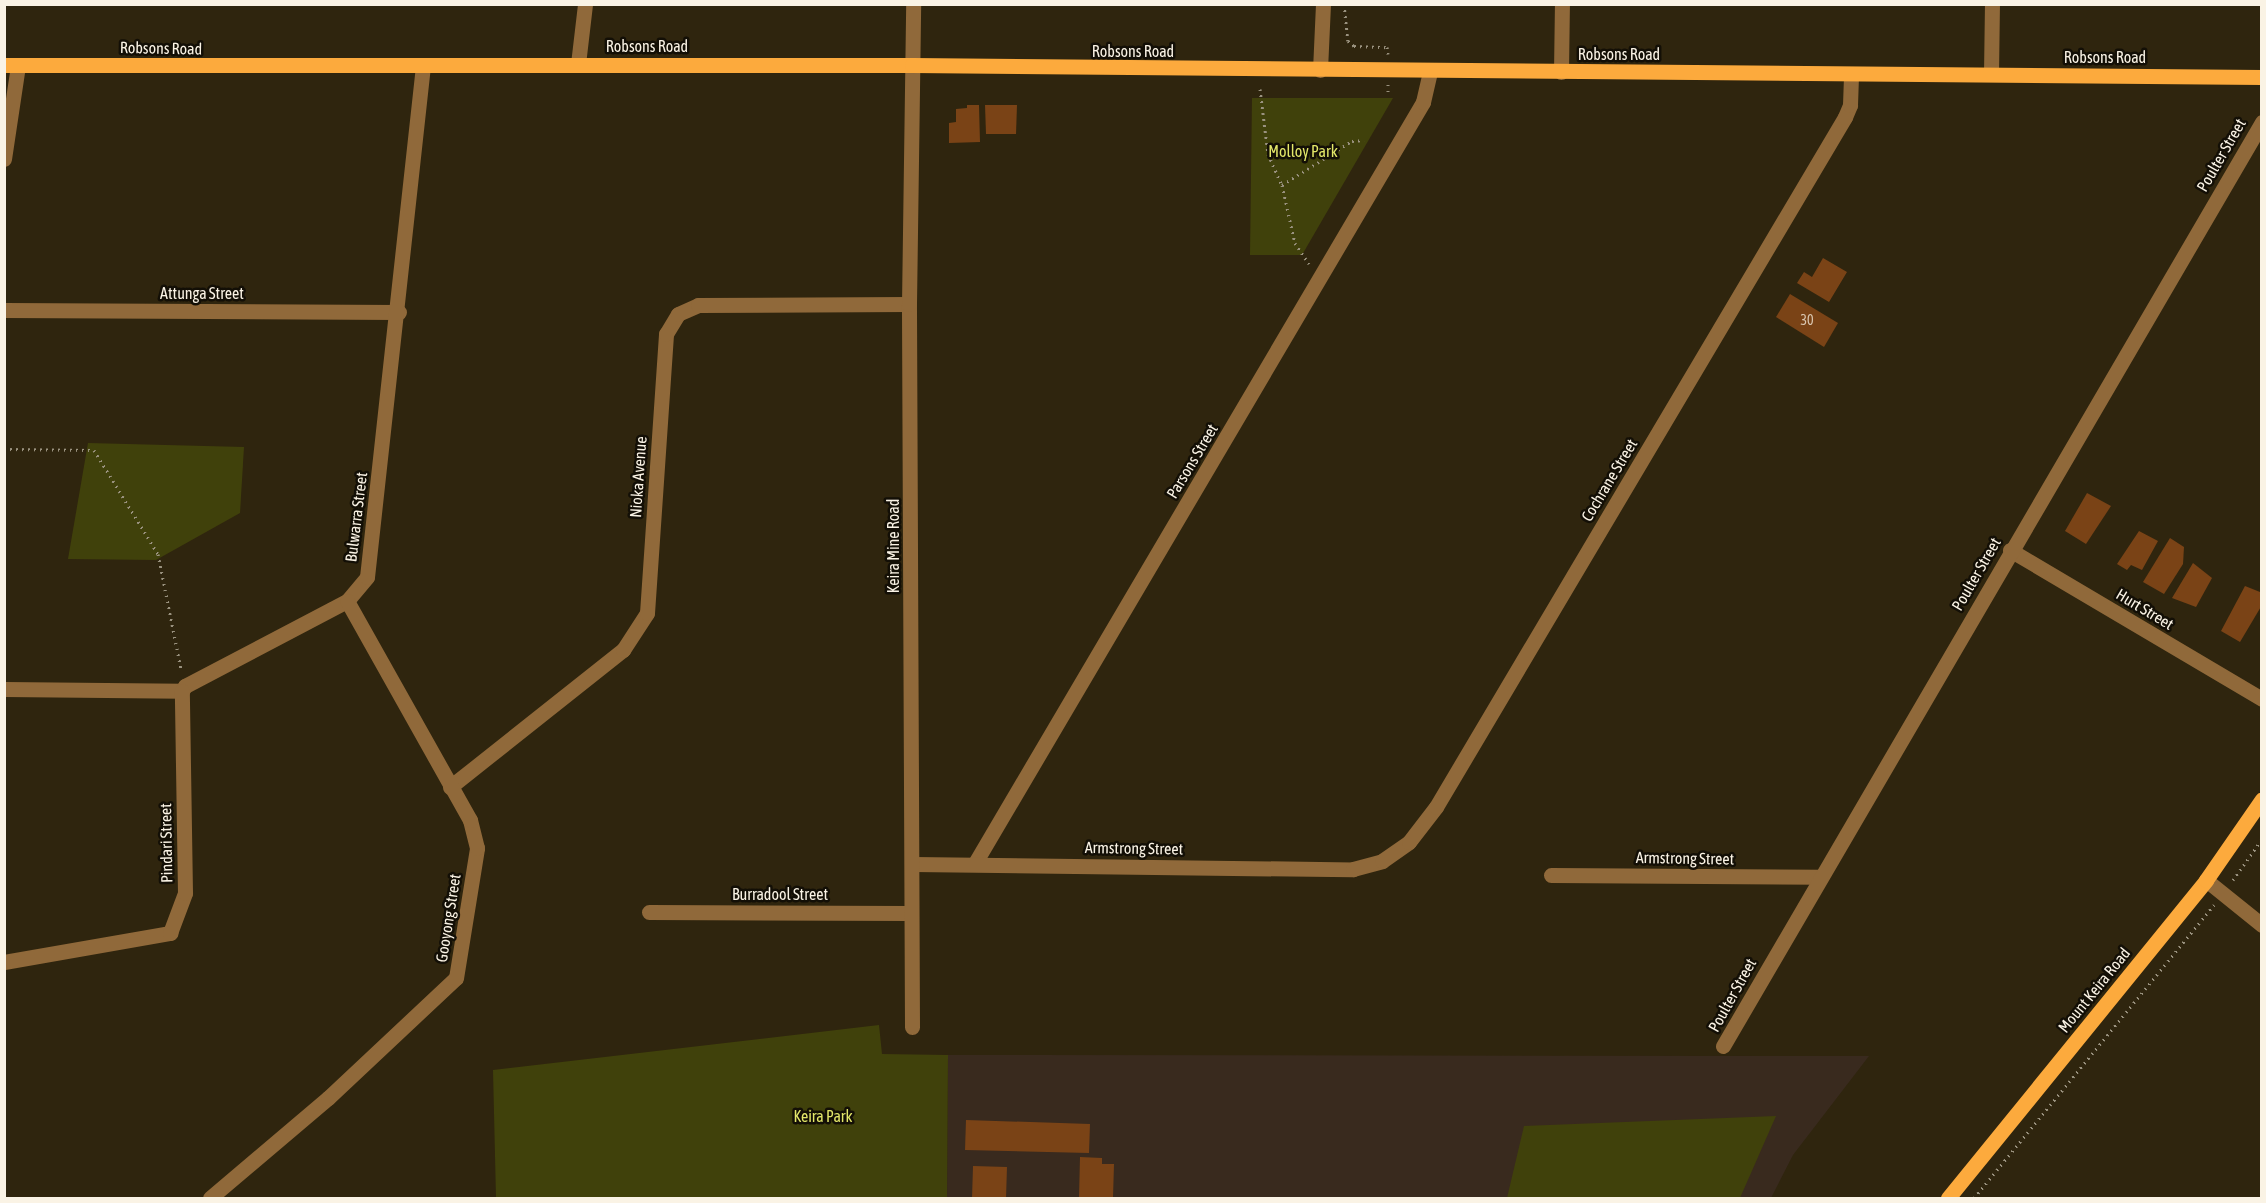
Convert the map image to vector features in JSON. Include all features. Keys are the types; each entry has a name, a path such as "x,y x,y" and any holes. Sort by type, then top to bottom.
{"main road":[{"name":"Robsons Road","path":"11,65 912,65 1430,72 2262,77"},
{"name":"Mount Keira Road","path":"1948,1198 2206,880 2262,799"}],"street":[{"path":"578,64 585,4"},
{"name":"Keira Mine Road","path":"912,1027 909,304 913,4"},
{"path":"1320,70 1323,4"},
{"path":"1560,72 1562,4"},
{"path":"1991,75 1992,4"},
{"path":"4,159 11,65"},
{"name":"Bulwarra Street","path":"4,689 183,688 348,602 367,577 399,312 423,66"},
{"name":"Parsons Street","path":"975,863 1320,281 1423,102 1430,72"},
{"name":"Cochrane Street","path":"1353,869 1396,852 1436,807 1845,117 1850,105 1851,74"},
{"name":"Poulter Street","path":"1724,1046 1819,877 2262,122"},
{"name":"Nioka Avenue","path":"450,787 623,650 647,613 666,334 678,314 698,305 909,304"},
{"name":"Attunga Street","path":"4,310 399,312"},
{"name":"Hurt Street","path":"2010,550 2262,699"},
{"name":"Gooyong Street","path":"210,1198 328,1098 456,978 477,848 470,820 348,602"},
{"name":"Pindari Street","path":"4,962 170,933 185,893 183,688"},
{"name":"Armstrong Street","path":"913,864 1353,869"},
{"name":"Armstrong Street","path":"1551,874 1819,877"},
{"path":"2206,880 2262,925"},
{"name":"Burradool Street","path":"649,912 910,913"}],"path":[{"path":"1344,4 1348,41 1354,46 1387,47"},
{"path":"1260,89 1268,154 1282,185 1295,243 1320,281"},
{"path":"1282,185 1352,141 1364,140"},
{"path":"4,449 94,450 158,554 183,688"},
{"path":"2231,882 2262,839"},
{"path":"1974,1198 2215,903"}],"shaded area":[{"path":"948,1055 1869,1056 1793,1155 1771,1198 947,1198"}],"green space":[{"name":"Molloy Park","path":"1252,98 1393,98 1302,255 1250,255"},
{"path":"88,443 244,447 240,513 156,560 68,559"},
{"name":"Keira Park","path":"879,1025 882,1054 948,1055 947,1198 496,1198 493,1070"},
{"path":"1776,1116 1740,1198 1507,1198 1524,1126"}],"building":[{"path":"967,105 979,105 980,142 949,143 949,123 956,122 956,109 967,108"},
{"path":"985,105 1017,105 1016,134 986,134"},
{"path":"1823,258 1847,272 1829,302 1797,283 1804,272 1812,277"},
{"path":"1790,294 1838,323 1824,347 1776,317"},
{"path":"2087,493 2111,506 2086,544 2065,531"},
{"path":"2139,531 2158,541 2142,570 2131,565 2127,570 2117,564"},
{"path":"2170,538 2184,547 2183,564 2164,594 2143,582"},
{"path":"2193,563 2212,578 2196,607 2172,598"},
{"path":"2245,586 2260,592 2262,605 2240,642 2221,631"},
{"path":"966,1120 1090,1124 1089,1153 965,1150"},
{"path":"1080,1157 1102,1158 1102,1164 1114,1164 1113,1198 1079,1198"},
{"path":"973,1166 1007,1167 1006,1198 972,1198"}]}
